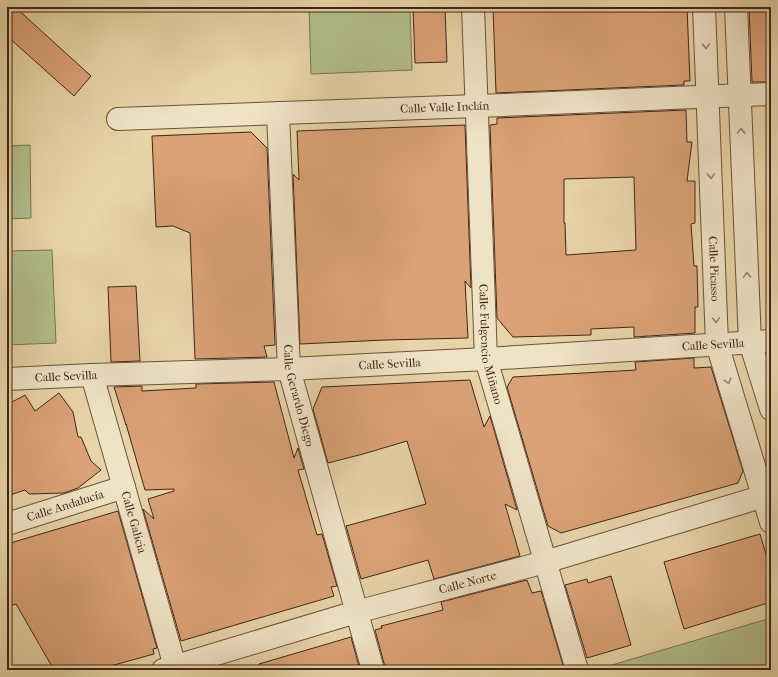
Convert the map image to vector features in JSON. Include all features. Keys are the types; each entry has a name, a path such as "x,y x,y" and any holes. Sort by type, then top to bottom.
{"street":[{"name":"Calle Fulgencio Miñano","path":"473,7 486,359 577,670"},
{"name":"Calle Picasso","path":"704,7 717,344 767,495 771,522"},
{"path":"736,7 750,342 771,409"},
{"name":"Calle Valle Inclán","path":"118,119 771,94"},
{"name":"Calle Gerardo Diego","path":"278,113 289,368 373,670"},
{"name":"Calle Sevilla","path":"7,379 486,359 771,341"},
{"name":"Calle Galicia","path":"92,375 124,488 172,669"},
{"name":"Calle Andalucía","path":"7,524 124,488"},
{"name":"Calle Norte","path":"172,669 356,612 545,562 767,495"}],"green space":[{"path":"309,7 410,7 412,70 311,74"},
{"path":"30,145 31,218 7,219 7,146"},
{"path":"52,250 56,343 7,345 7,251"},
{"path":"771,618 771,670 595,670"}],"building":[{"path":"7,7 15,7 91,76 74,96 7,36"},
{"path":"413,7 445,7 447,62 415,63"},
{"path":"493,7 687,7 690,81 684,81 684,85 496,93"},
{"path":"749,7 771,7 771,82 752,82"},
{"path":"686,110 687,142 692,142 687,181 695,181 695,223 691,224 694,266 697,266 698,307 695,307 695,333 634,337 634,327 591,329 591,335 513,337 497,318 490,125 497,124 497,118","holes":["634,177 636,250 566,255 564,179"]},
{"path":"465,125 471,288 465,281 468,338 300,344 293,174 299,180 297,131"},
{"path":"251,132 267,148 275,345 264,346 267,357 195,359 190,233 173,226 156,227 152,136"},
{"path":"136,286 140,361 111,362 108,287"},
{"path":"694,358 694,368 711,367 743,471 738,483 561,533 548,526 507,387 513,377 636,370 635,362"},
{"path":"470,380 484,427 490,416 517,510 505,504 520,556 434,579 428,560 361,579 346,526 426,504 407,441 328,463 313,409 322,387"},
{"path":"274,382 294,458 298,448 304,469 298,470 317,535 322,534 337,586 331,587 334,596 181,641 143,509 154,519 148,499 174,491 174,489 145,490 114,387 142,386 142,391 196,388 196,384"},
{"path":"59,393 73,412 78,437 81,437 91,461 101,470 78,488 64,493 29,494 25,490 7,496 7,403 25,395 35,411"},
{"path":"118,511 157,648 153,649 154,654 96,670 54,670 16,604 7,607 7,544"},
{"path":"760,534 771,571 771,602 684,629 664,562"},
{"path":"611,576 631,645 587,658 565,585 587,579 588,583"},
{"path":"527,580 532,593 541,591 563,665 546,670 385,670 375,630 382,628 381,626 443,610 441,602"},
{"path":"351,637 360,670 260,670 259,664"}]}
